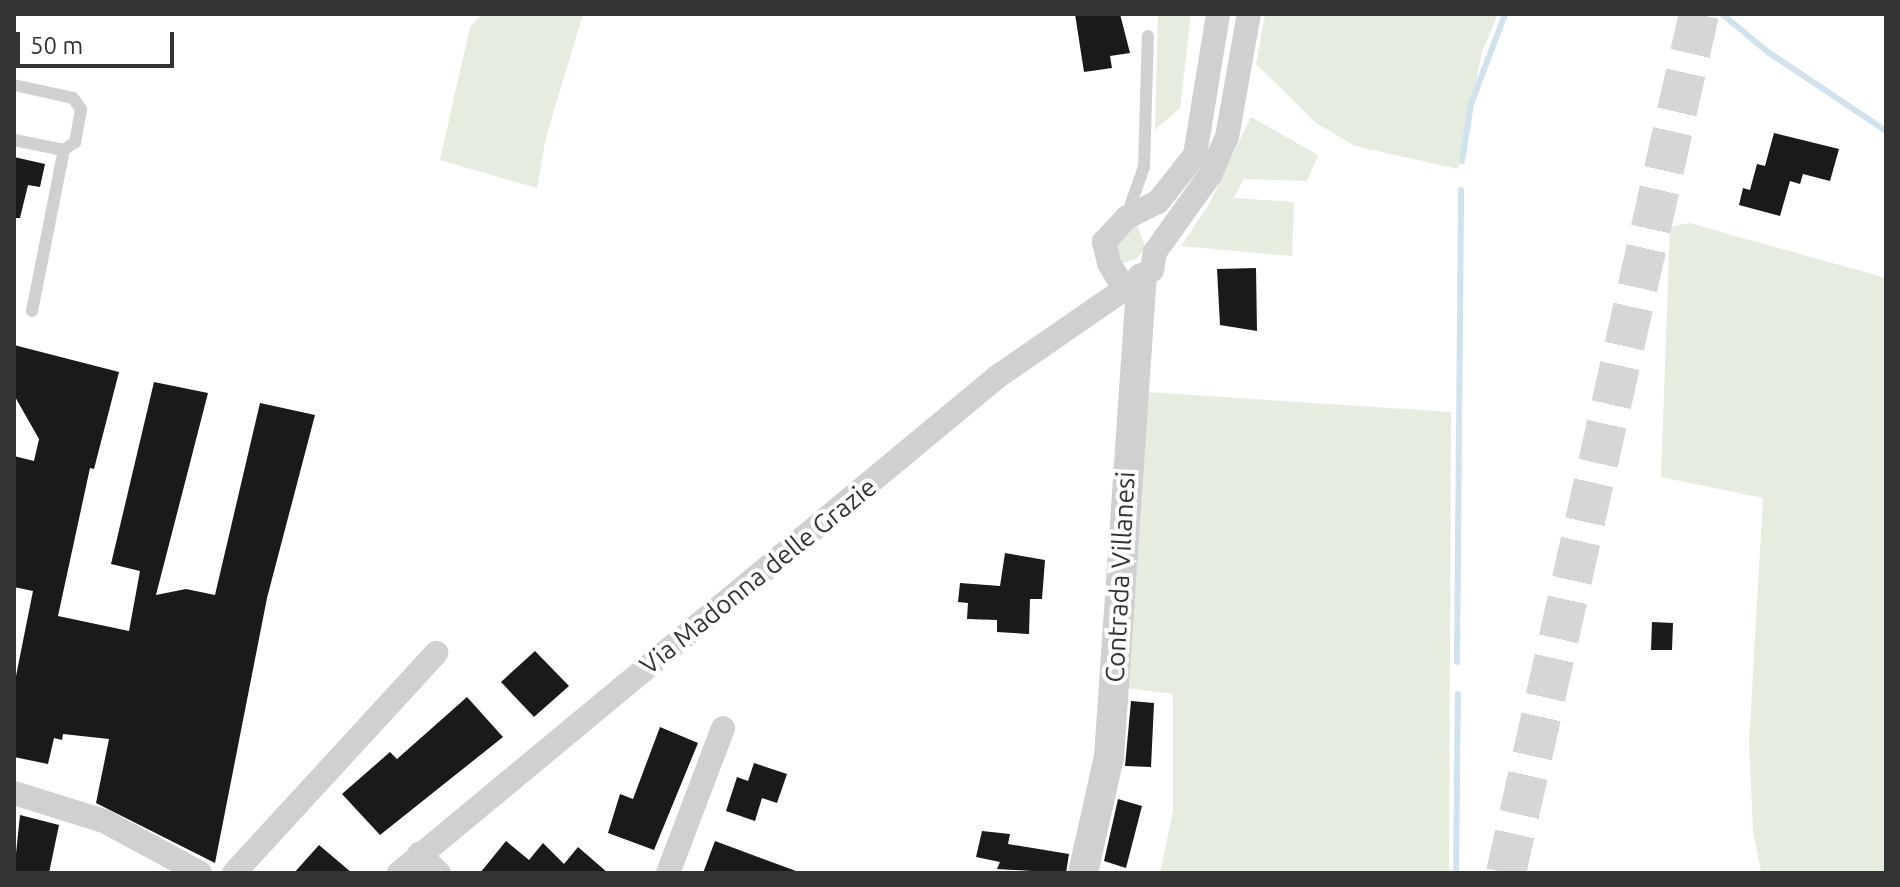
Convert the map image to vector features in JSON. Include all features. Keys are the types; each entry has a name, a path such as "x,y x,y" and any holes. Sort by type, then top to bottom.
{"street":[{"path":"1140,273 1109,263 1104,242 1132,216 1158,202 1195,155 1218,14"},
{"path":"1140,273 1210,175 1227,137 1249,14"},
{"path":"1132,216 1140,273"},
{"name":"Via Madonna delle Grazie","path":"399,873 997,377 1140,273"},
{"name":"Contrada Villanesi","path":"1083,873 1109,757 1140,273"},
{"path":"234,873 436,653"},
{"path":"668,873 723,728"},
{"path":"14,793 104,821 200,873"},
{"path":"419,854 439,873"}],"lane":[{"path":"1132,216 1144,167 1148,36"},
{"path":"14,85 73,98 81,109 75,142 64,150 32,311"},
{"path":"14,140 64,150"}],"shaded area":[{"path":"482,14 583,14 546,137 537,188 440,160 470,27"},
{"path":"1158,14 1191,14 1180,108 1155,130"},
{"path":"1265,14 1498,14 1482,52 1458,169 1355,146 1316,123 1256,64"},
{"path":"1251,117 1318,155 1307,181 1244,179 1234,198 1294,202 1292,256 1181,246 1209,204"},
{"path":"1689,223 1886,278 1886,873 1761,873 1753,830 1749,744 1763,498 1661,477 1670,227"},
{"path":"1137,225 1146,248 1136,259 1121,264 1113,235"},
{"path":"1146,392 1451,412 1449,873 1160,873 1173,811 1173,694 1126,688"}],"building":[{"path":"1075,14 1120,14 1130,53 1110,56 1112,68 1084,72"},
{"path":"1774,133 1839,149 1830,181 1803,174 1800,184 1790,181 1780,216 1739,205 1743,188 1750,190 1757,164 1765,166"},
{"path":"14,157 45,164 40,187 28,185 20,218 14,218"},
{"path":"1256,268 1257,331 1220,325 1217,269"},
{"path":"14,345 119,372 94,469 90,468 58,616 129,631 140,571 111,564 154,382 208,393 156,595 186,589 215,595 260,403 315,415 267,598 215,863 96,803 109,739 63,734 62,740 54,738 48,764 14,757 14,686 33,591 14,587 14,456 34,461 39,439 14,395"},
{"path":"1005,553 1045,560 1042,599 1030,599 1029,634 997,632 997,620 967,619 968,603 958,602 960,583 1000,586"},
{"path":"1652,622 1673,623 1672,650 1651,650"},
{"path":"535,651 569,686 534,717 501,682"},
{"path":"467,697 503,737 380,835 342,794 390,752 397,759"},
{"path":"1131,701 1154,703 1151,767 1125,766"},
{"path":"660,727 698,743 654,850 608,833 620,794 633,799"},
{"path":"754,763 787,774 777,803 762,798 755,821 726,811 737,777 748,781"},
{"path":"1118,799 1142,806 1126,868 1104,861"},
{"path":"20,815 59,825 49,873 14,873"},
{"path":"982,831 1010,834 1008,844 1069,854 1066,873 997,869 1000,862 976,857"},
{"path":"506,841 529,860 543,843 564,864 578,847 608,873 480,873"},
{"path":"715,841 796,871 703,873"},
{"path":"319,845 352,873 294,873"}],"waterway":[{"path":"1462,161 1471,104 1505,14"},
{"path":"1722,14 1768,52 1886,131"},
{"path":"1457,662 1461,190"},
{"path":"1456,873 1458,694"}],"tunnel":[{"path":"1506,873 1699,14"}]}
